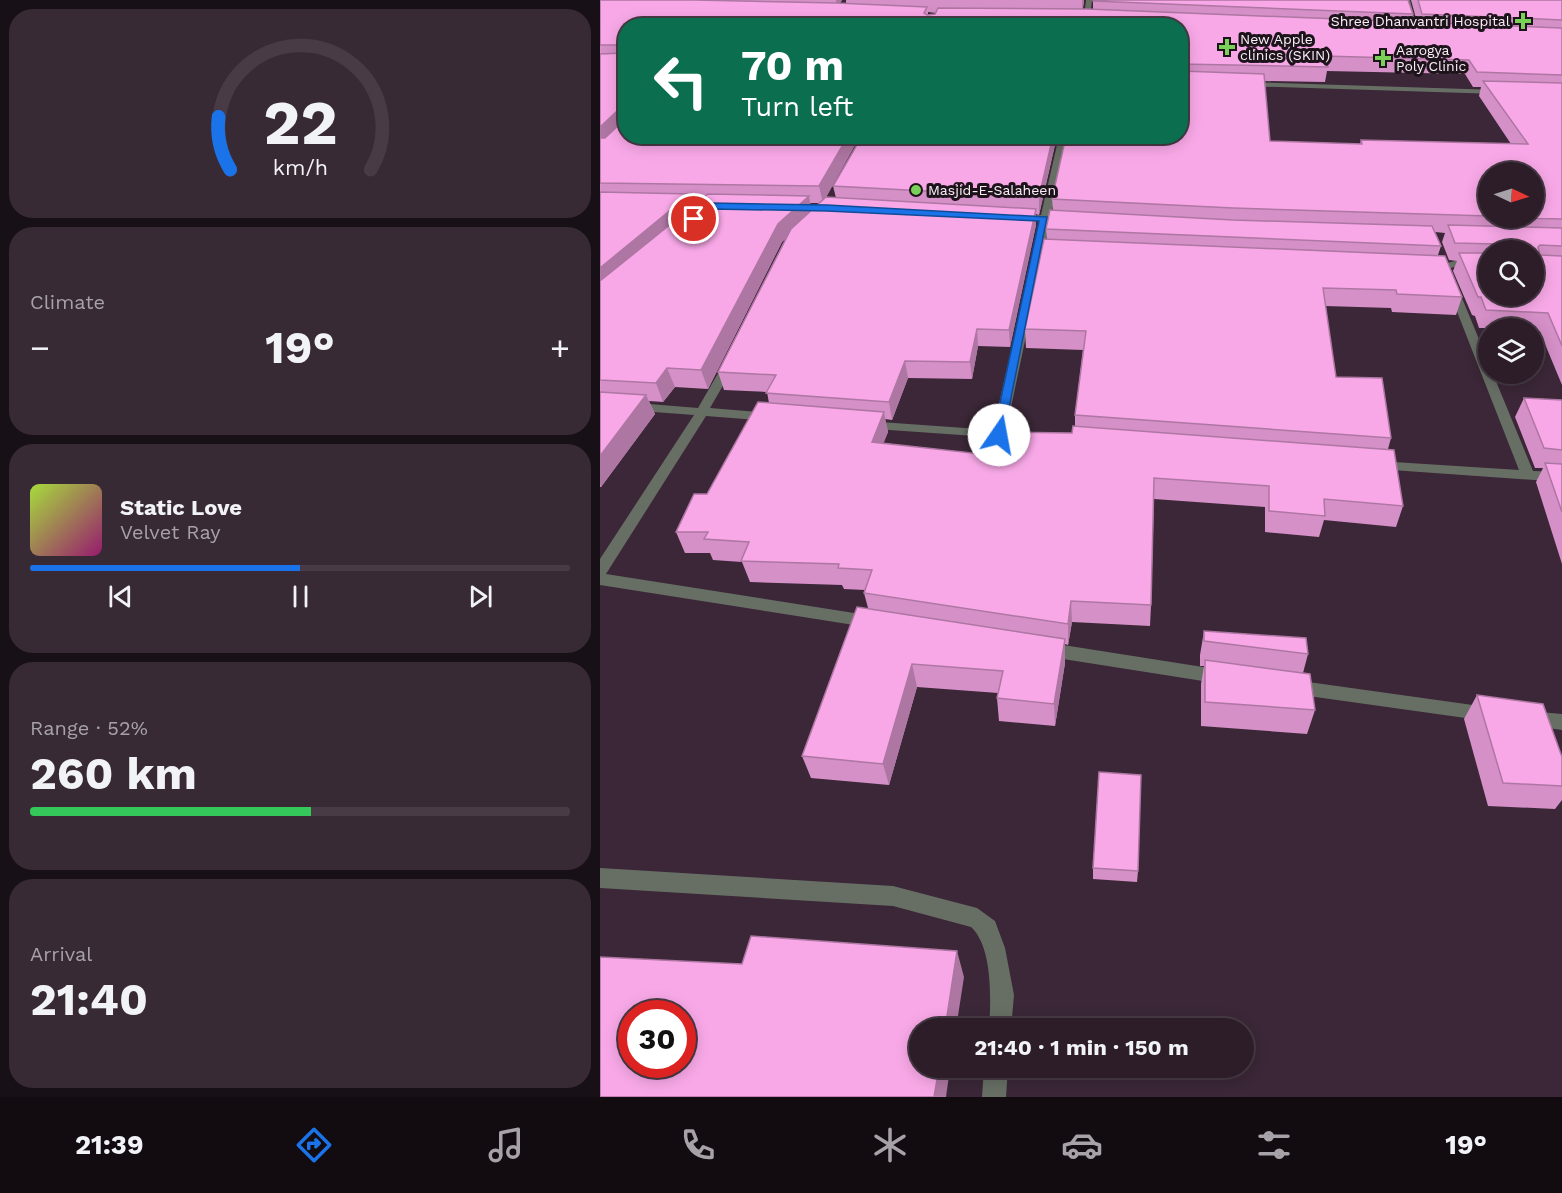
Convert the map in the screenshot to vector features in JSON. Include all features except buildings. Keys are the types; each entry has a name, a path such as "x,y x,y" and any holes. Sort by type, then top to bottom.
{"street":[{"path":"1087,18 1089,0"},
{"path":"1407,0 1416,32"},
{"path":"1240,84 1502,92"},
{"path":"999,435 1043,251 1044,219 1062,144"},
{"path":"1010,217 1079,221"},
{"path":"1442,261 1478,265"},
{"path":"1413,268 1437,269 1442,261"},
{"path":"1442,261 1528,475"},
{"path":"600,571 702,412 737,347"},
{"path":"600,404 785,419"},
{"path":"856,424 1022,437"},
{"path":"1367,464 1562,477"},
{"path":"600,579 884,624"},
{"path":"1027,647 1239,679"},
{"path":"1274,684 1462,712 1562,722"},
{"path":"600,878 893,896 977,918 988,928 994,948 1003,995 1001,1018"},
{"path":"994,1097 995,1078"}],"place":[{"name":"Shree Dhanvantri Hospital","path":"1523,21"},
{"name":"New Apple clinics (SKIN)","path":"1227,47"},
{"name":"Aarogya Poly Clinic","path":"1383,58"},
{"name":"Masjid-E-Salaheen","path":"916,190"}],"route":[{"path":"694,219 710,206 827,208 1044,219 999,435"}]}
